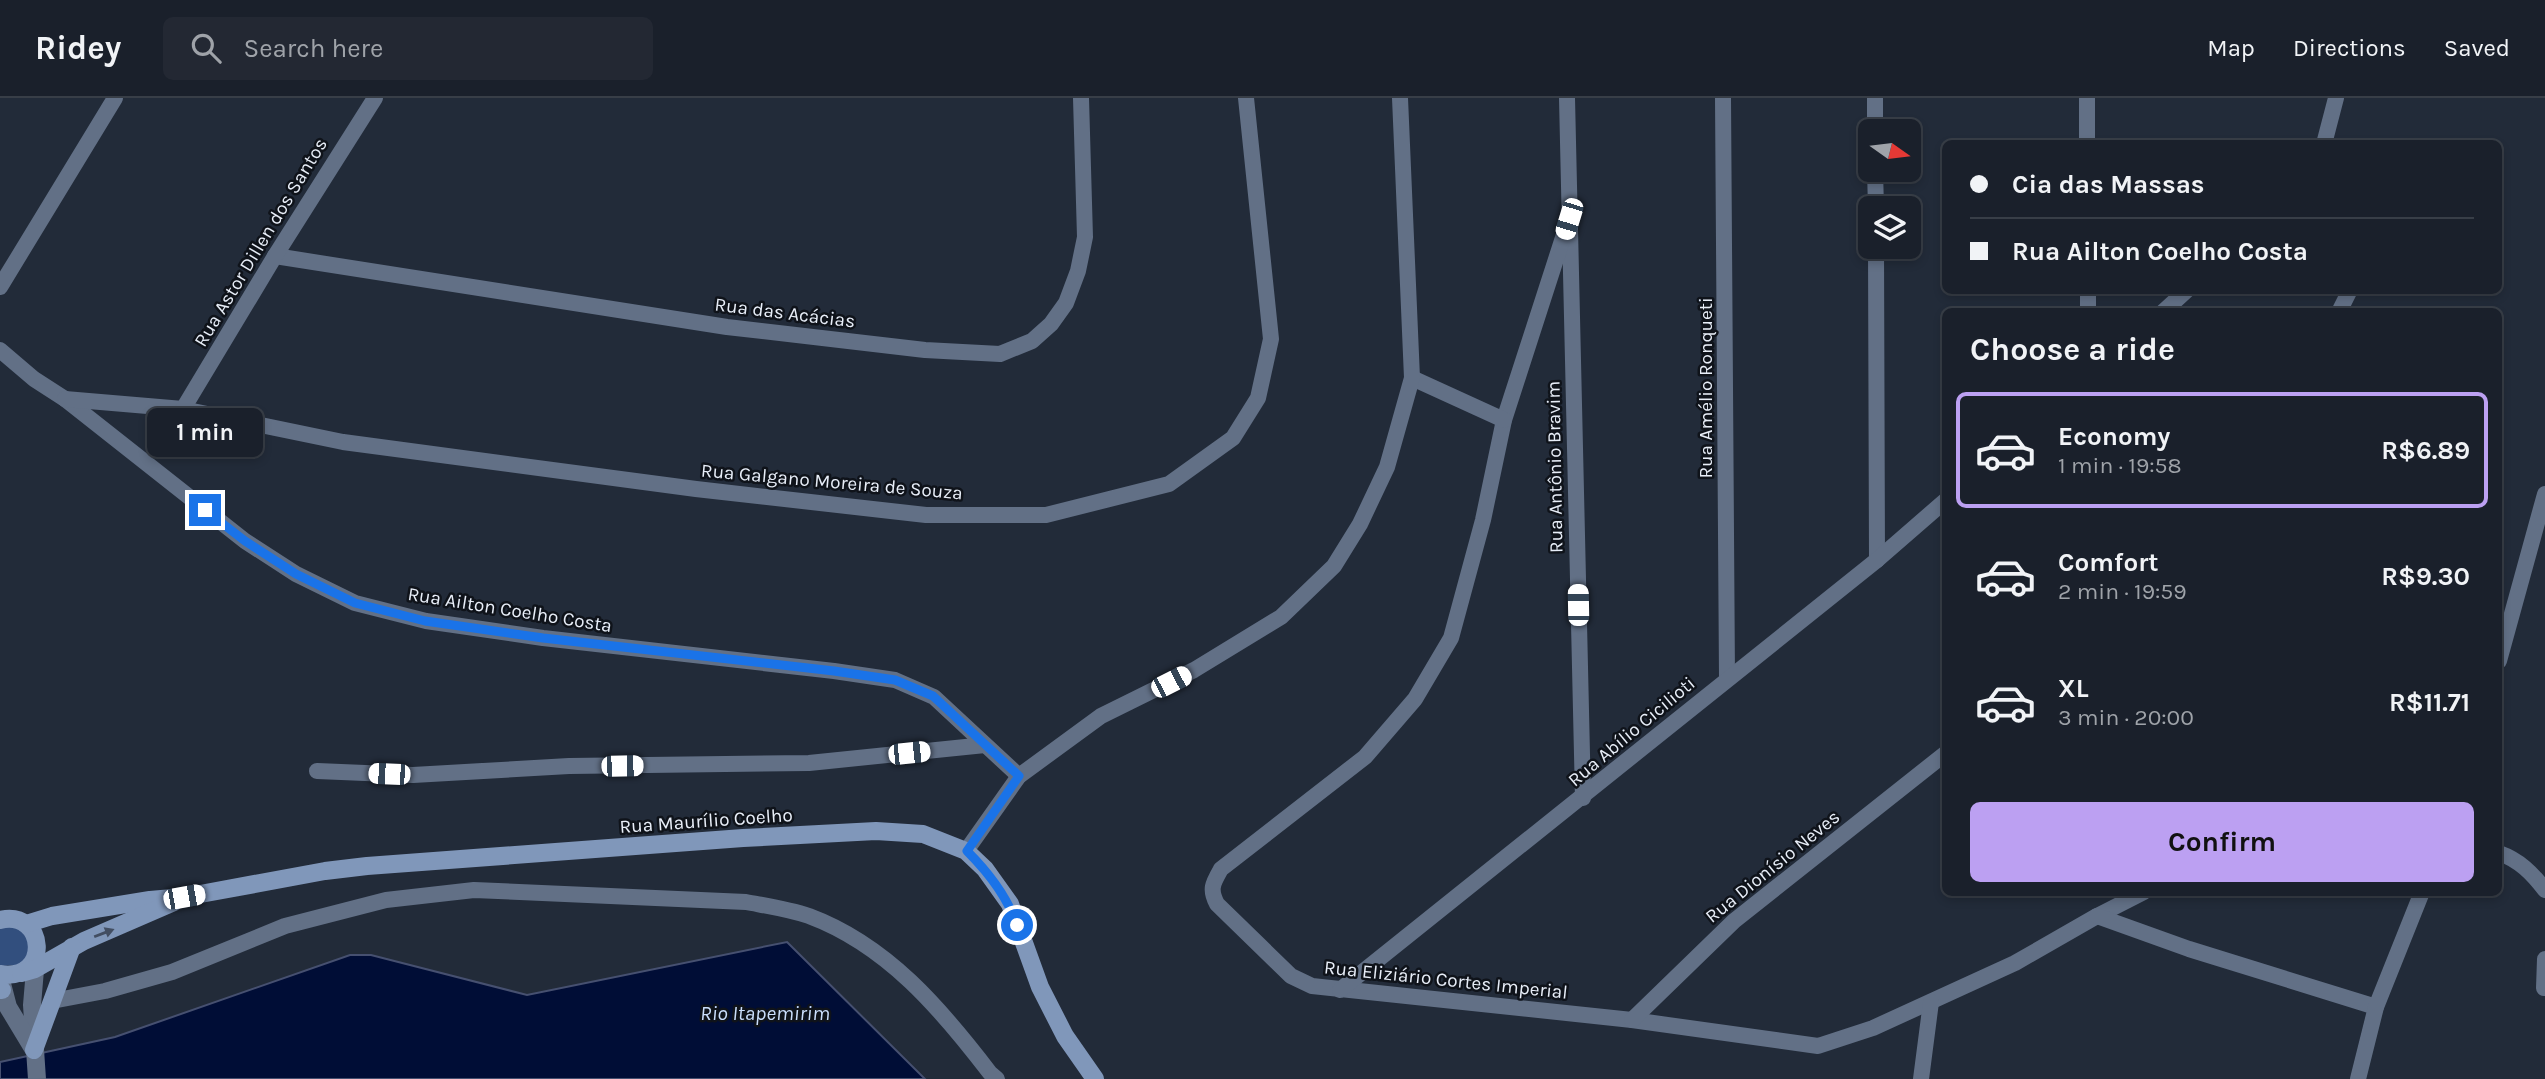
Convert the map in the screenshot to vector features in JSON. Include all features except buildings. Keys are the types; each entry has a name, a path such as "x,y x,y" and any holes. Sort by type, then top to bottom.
{"main road":[{"name":"Rua Maurílio Coelho","path":"184,897 367,866 743,838 876,831 923,834 967,851 985,869 1010,904 1040,987 1065,1036 1095,1079"},
{"path":"9,919 184,897"},
{"path":"1,983 10,975 184,897"},
{"path":"9,919 34,933 38,945 30,966"},
{"path":"34,1055 72,947"}],"street":[{"path":"0,287 115,98"},
{"name":"Rua Astor Dillen dos Santos","path":"183,410 275,256 375,98"},
{"name":"Rua das Acácias","path":"275,256 727,327 925,350 1000,354 1032,341 1051,324 1066,303 1078,271 1085,237 1081,98"},
{"name":"Rua Galgano Moreira de Souza","path":"65,399 183,410 343,442 696,489 926,515 1046,515 1168,484 1233,438 1258,398 1271,339 1246,98"},
{"path":"967,851 1019,776 1101,716 1194,670 1281,617 1334,566 1360,524 1387,467 1412,378 1400,98"},
{"name":"Rua Antônio Bravim","path":"1567,98 1583,797"},
{"name":"Rua Amélio Ronqueti","path":"1723,98 1727,678"},
{"path":"1875,98 1875,119"},
{"path":"2087,98 2087,140"},
{"path":"2325,140 2336,98"},
{"name":"Rua Eliziário Cortes Imperial","path":"1569,219 1504,420 1483,520 1451,638 1415,699 1364,757 1222,869 1213,883 1211,894 1217,904 1290,976 1312,986 1632,1020 1818,1046 1873,1028 2015,963 2136,896"},
{"path":"1876,259 1877,560"},
{"path":"2167,308 2183,294"},
{"name":"Rua Ailton Coelho Costa","path":"0,350 245,541 296,574 355,603 425,621 543,638 895,680 933,696 1019,776"},
{"path":"1412,378 1504,420"},
{"path":"2502,650 2545,494"},
{"name":"Rua Abílio Cicilioti","path":"1340,990 1877,560 1942,503"},
{"path":"317,771 414,775 569,766 809,764 985,745"},
{"name":"Rua Dionísio Neves","path":"1632,1020 1734,921 1942,756"},
{"path":"2502,854 2531,872 2545,890"},
{"path":"51,1001 105,991 172,972 285,926 386,900 474,890 746,902 782,908 811,917 856,940 895,965 952,1022 997,1079"},
{"path":"2358,1079 2376,1007 2420,896"},
{"path":"2097,916 2189,949 2376,1007"},
{"path":"2544,988 2545,959"},
{"path":"30,966 37,1079"},
{"path":"1,983 13,1016 34,1055"},
{"path":"1921,1079 1931,1002"}],"shaded area":[{"path":"0,926 22,928 32,947 21,965 0,966"}],"water":[{"name":"Rio Itapemirim","path":"787,942 925,1079 0,1079 0,1062 115,1037 350,955 371,955 527,995"}],"route":[{"path":"205,510 245,541 296,574 355,603 425,621 543,638 895,680 933,696 1019,776 967,851 985,869 1010,904 1017,925"}]}
